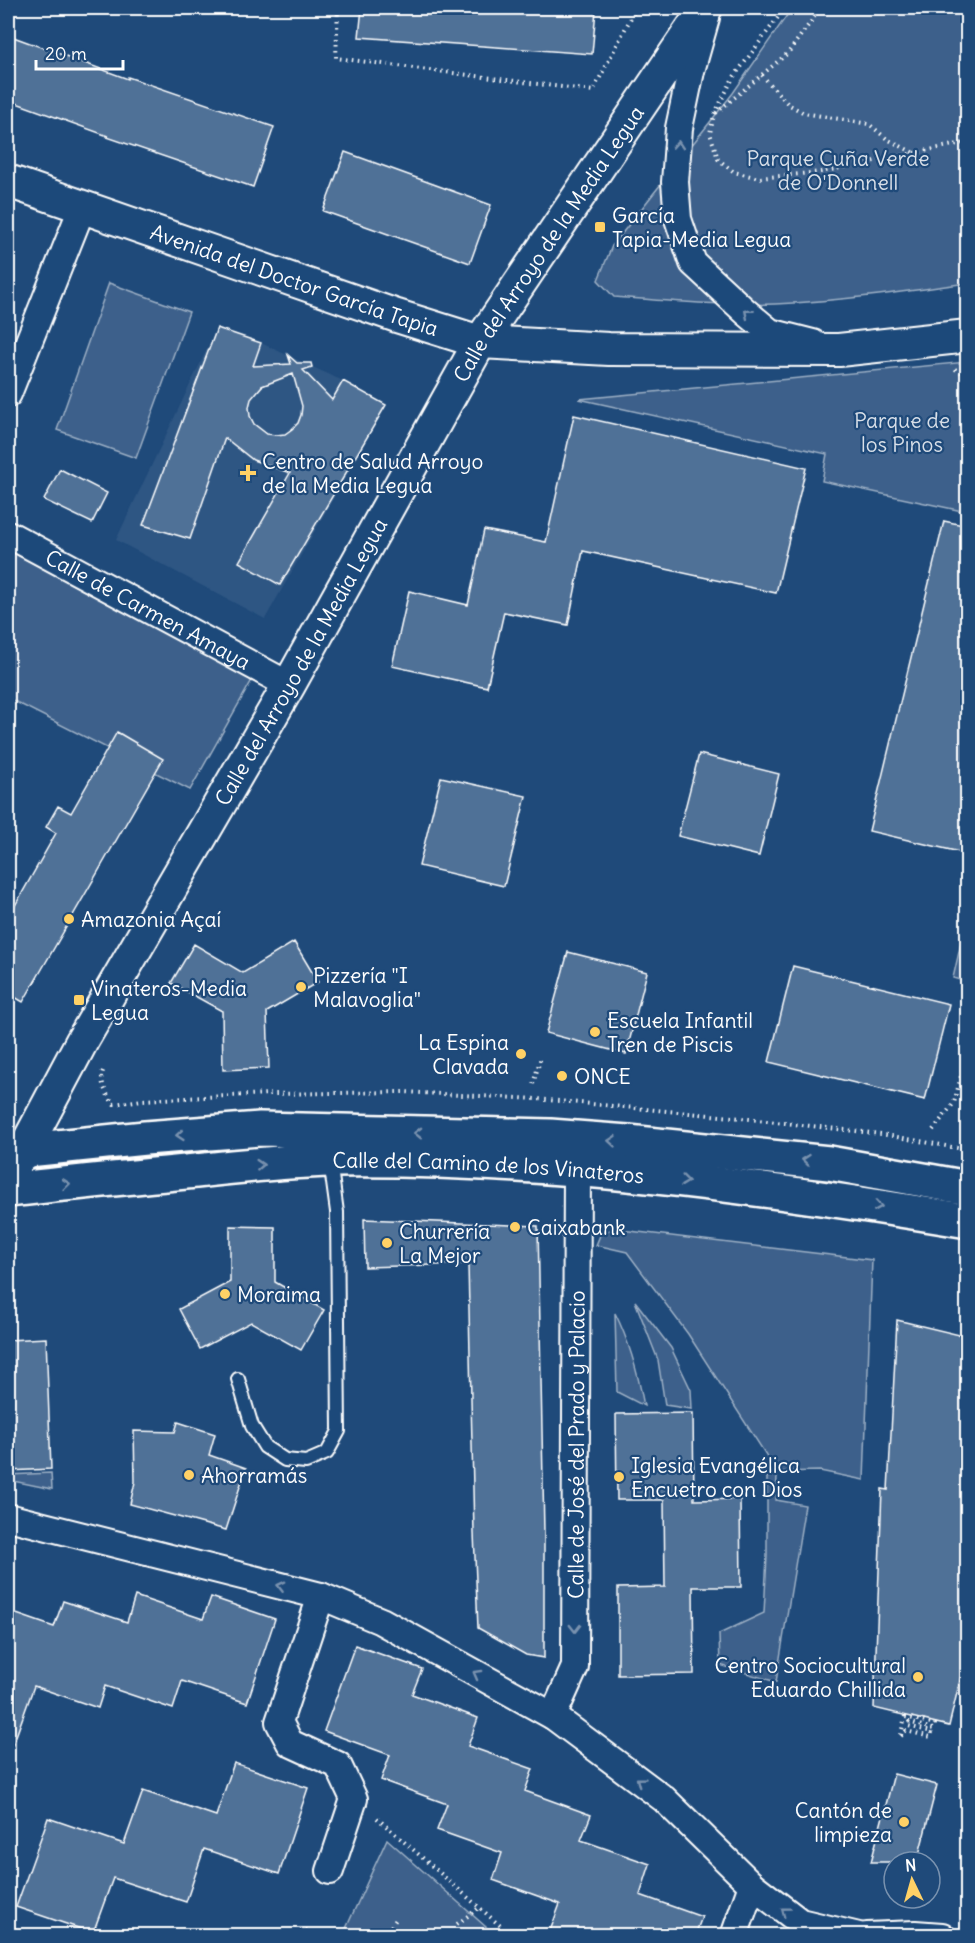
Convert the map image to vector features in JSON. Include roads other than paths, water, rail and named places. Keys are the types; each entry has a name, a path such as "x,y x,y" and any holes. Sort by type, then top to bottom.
{"main road":[{"name":"Calle del Camino de los Vinateros","path":"13,1159 260,1129 550,1136 828,1163 968,1188"},
{"name":"Calle del Camino de los Vinateros","path":"8,1190 330,1160 456,1163 626,1174 820,1197 968,1221"}],"street":[{"name":"Calle del Arroyo de la Media Legua","path":"13,1159 289,685 480,342 708,8"},
{"name":"Avenida del Doctor García Tapia","path":"708,8 691,70 679,129 675,182 678,219 693,263 770,332 839,350"},
{"name":"Avenida del Doctor García Tapia","path":"8,181 397,316 480,342 609,349 839,350 968,336"},
{"path":"8,394 82,208"},
{"name":"Calle de Carmen Amaya","path":"8,534 289,685"},
{"name":"Calle de José del Prado y Palacio","path":"552,1716 575,1667 577,1170"},
{"path":"8,1517 321,1596 381,1621 552,1716 664,1799 752,1885 801,1922 859,1935"},
{"path":"321,1596 279,1722 290,1743 338,1765 354,1798 330,1871"},
{"path":"734,1935 752,1885"},
{"path":"867,1935 942,1935"}],"lane":[{"path":"238,1379 252,1426 265,1447 285,1460 306,1462 327,1453 339,1431 337,1212 330,1160"}],"place":[{"name":"García Tapia-Media Legua","path":"600,227"},
{"name":"Centro de Salud Arroyo de la Media Legua","path":"248,473"},
{"name":"Amazonia Açaí","path":"69,919"},
{"name":"Pizzería \"I Malavoglia\"","path":"301,987"},
{"name":"Vinateros-Media Legua","path":"79,1000"},
{"name":"Escuela Infantil Tren de Piscis","path":"595,1032"},
{"name":"La Espina Clavada","path":"521,1054"},
{"name":"ONCE","path":"562,1076"},
{"name":"Caixabank","path":"515,1227"},
{"name":"Churrería La Mejor","path":"387,1243"},
{"name":"Moraima","path":"225,1294"},
{"name":"Ahorramás","path":"189,1475"},
{"name":"Iglesia Evangélica Encuetro con Dios","path":"619,1477"},
{"name":"Centro Sociocultural Eduardo Chillida","path":"918,1677"},
{"name":"Cantón de limpieza","path":"904,1822"}],"park label":[{"name":"Parque Cuña Verde de O'Donnell","path":"838,170"},
{"name":"Parque de los Pinos","path":"902,432"}]}
